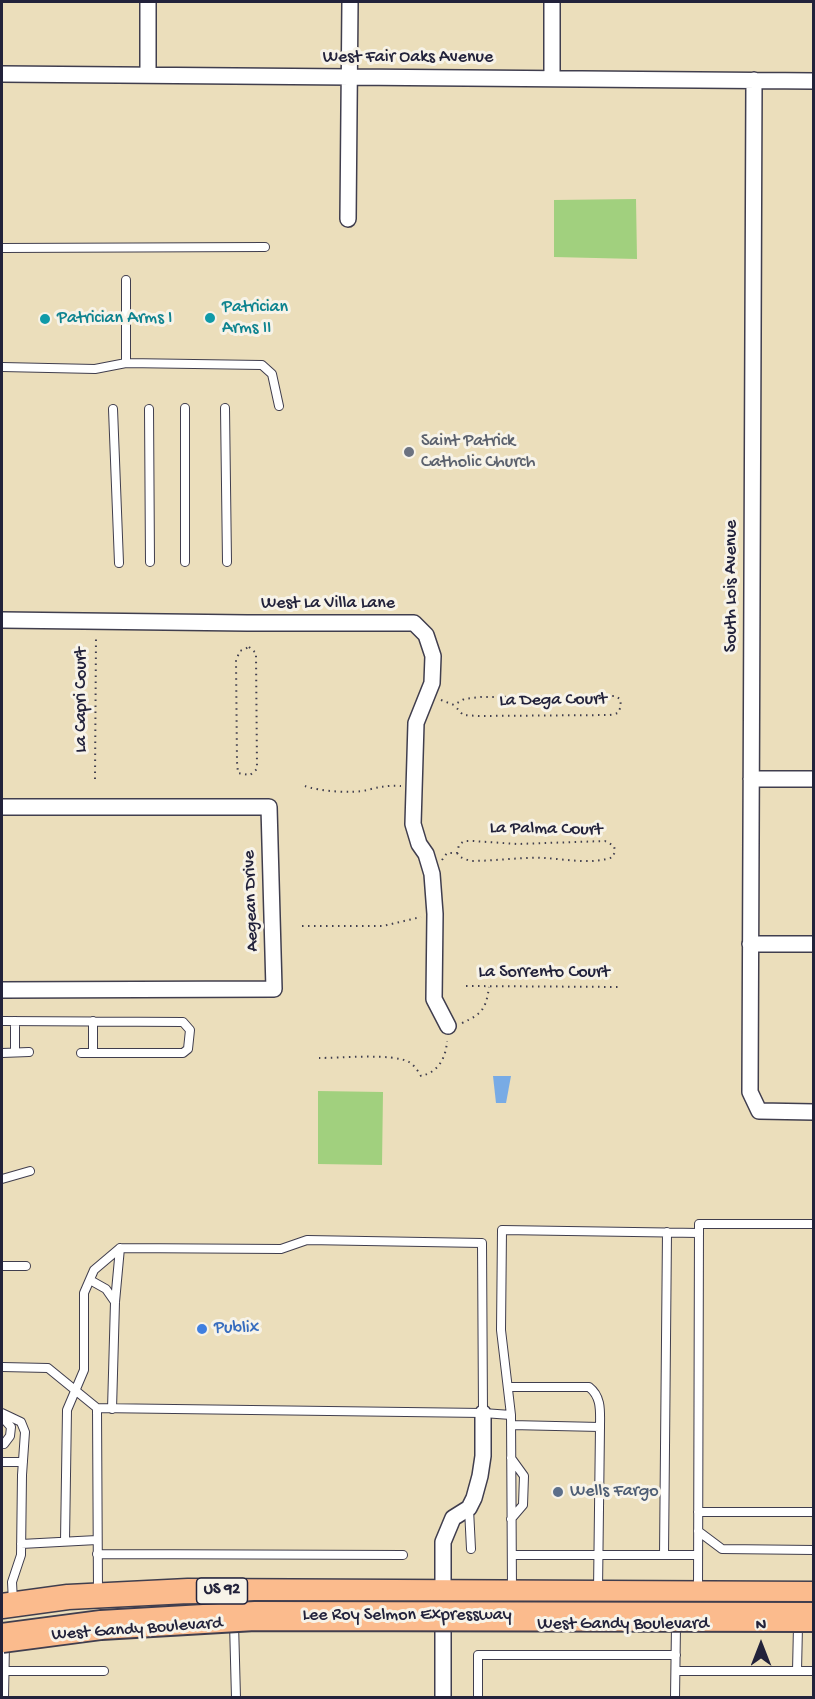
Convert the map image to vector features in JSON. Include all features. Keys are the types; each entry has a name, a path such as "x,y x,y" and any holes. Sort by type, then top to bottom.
{"highway":[{"name":"Lee Roy Selmon Expressway","path":"4,1625 49,1617 254,1602 813,1602"},
{"name":"Lee Roy Selmon Expressway","path":"4,1625 111,1624 255,1616 808,1623"}],"main road":[{"name":"West Gandy Boulevard","path":"4,1625 98,1595 224,1591 813,1594"},
{"path":"4,1625 69,1604 211,1598 224,1591"},
{"path":"260,1623 277,1617 394,1617 424,1611 444,1592"},
{"path":"442,1624 460,1607 483,1600 813,1602"},
{"name":"West Gandy Boulevard","path":"4,1625 76,1633 153,1626 234,1623 676,1626 808,1623"}],"street":[{"path":"148,2 148,75"},
{"path":"348,219 350,2"},
{"path":"552,2 552,78"},
{"name":"West Fair Oaks Avenue","path":"2,74 813,81"},
{"name":"South Lois Avenue","path":"754,80 750,1092 759,1111 813,1112"},
{"name":"West La Villa Lane","path":"2,620 414,623 426,635 433,656 432,683 416,723 413,824 432,874 435,914 434,999 448,1026"},
{"path":"751,779 813,779"},
{"name":"Aegean Drive","path":"2,807 269,807 274,989 2,990"},
{"path":"750,944 813,944"},
{"path":"442,1698 443,1542 453,1518 469,1508 474,1498 483,1456 483,1413"}],"lane":[{"path":"2,248 265,247"},
{"path":"126,280 126,363"},
{"path":"2,367 95,369 126,363 262,365 272,374 279,406"},
{"path":"185,408 185,562"},
{"path":"225,408 227,562"},
{"path":"113,409 119,562"},
{"path":"149,409 150,562"},
{"path":"2,1021 183,1022 188,1025 190,1036 188,1049 183,1053 81,1053"},
{"path":"15,1021 15,1053"},
{"path":"93,1021 93,1053"},
{"path":"2,1053 29,1053"},
{"path":"2,1179 30,1170"},
{"path":"698,1593 699,1224 813,1224"},
{"path":"512,1592 511,1415 501,1329 502,1230 699,1233"},
{"path":"664,1555 667,1232"},
{"path":"65,1541 67,1410 84,1370 84,1293 94,1270 120,1248 281,1249 307,1240 482,1243 483,1413"},
{"path":"112,1408 115,1302 120,1248"},
{"path":"2,1266 26,1266"},
{"path":"90,1280 106,1289 115,1302"},
{"path":"2,1367 48,1368 97,1408 511,1415"},
{"path":"508,1387 589,1387 596,1392 599,1401 600,1427 598,1592"},
{"path":"97,1408 98,1595"},
{"path":"2,1443 10,1436 11,1427 3,1414"},
{"path":"3,1414 21,1422 25,1431 21,1555 12,1582 4,1625 4,1698"},
{"path":"511,1425 600,1427"},
{"path":"511,1458 524,1476 523,1505 511,1519"},
{"path":"2,1462 23,1462"},
{"path":"469,1508 471,1549"},
{"path":"698,1512 813,1512"},
{"path":"698,1531 722,1549 813,1550"},
{"path":"21,1544 97,1540"},
{"path":"97,1554 403,1555"},
{"path":"512,1555 698,1555"},
{"path":"234,1623 236,1698"},
{"path":"797,1671 808,1623"},
{"path":"675,1698 676,1626"},
{"path":"478,1698 478,1655 676,1655"},
{"path":"4,1671 104,1671"},
{"path":"676,1671 813,1671"}],"path":[{"name":"La Capri Court","path":"95,779 96,621"},
{"path":"249,647 256,653 257,769 250,775 238,772 236,660 240,651 249,647"},
{"name":"La Dega Court","path":"427,694 454,705 463,715 478,716 610,715 618,713 621,706 620,699 615,696 481,697 464,699 454,705"},
{"path":"305,786 318,791 366,791 382,786 413,786"},
{"name":"La Palma Court","path":"464,841 517,844 606,841 614,846 615,851 613,857 606,860 572,861 545,858 470,861 460,857 457,852 459,845 464,841"},
{"name":"La Palma Court","path":"432,874 447,852 457,852"},
{"path":"302,926 383,926 435,914"},
{"name":"La Sorrento Court","path":"466,986 622,987"},
{"path":"319,1058 395,1058 407,1061 422,1076 426,1075 441,1063 447,1045 448,1026 478,1016 484,1007 489,987"}],"green space":[{"path":"636,199 637,259 554,257 554,200"},
{"path":"318,1091 383,1092 382,1165 318,1164"}],"water":[{"path":"493,1076 511,1076 506,1103 496,1103"}],"place":[{"name":"Patrician Arms II","path":"210,318"},
{"name":"Patrician Arms I","path":"45,319"},
{"name":"Saint Patrick Catholic Church","path":"409,452"},
{"name":"Publix","path":"202,1329"},
{"name":"Wells Fargo","path":"558,1492"}]}
